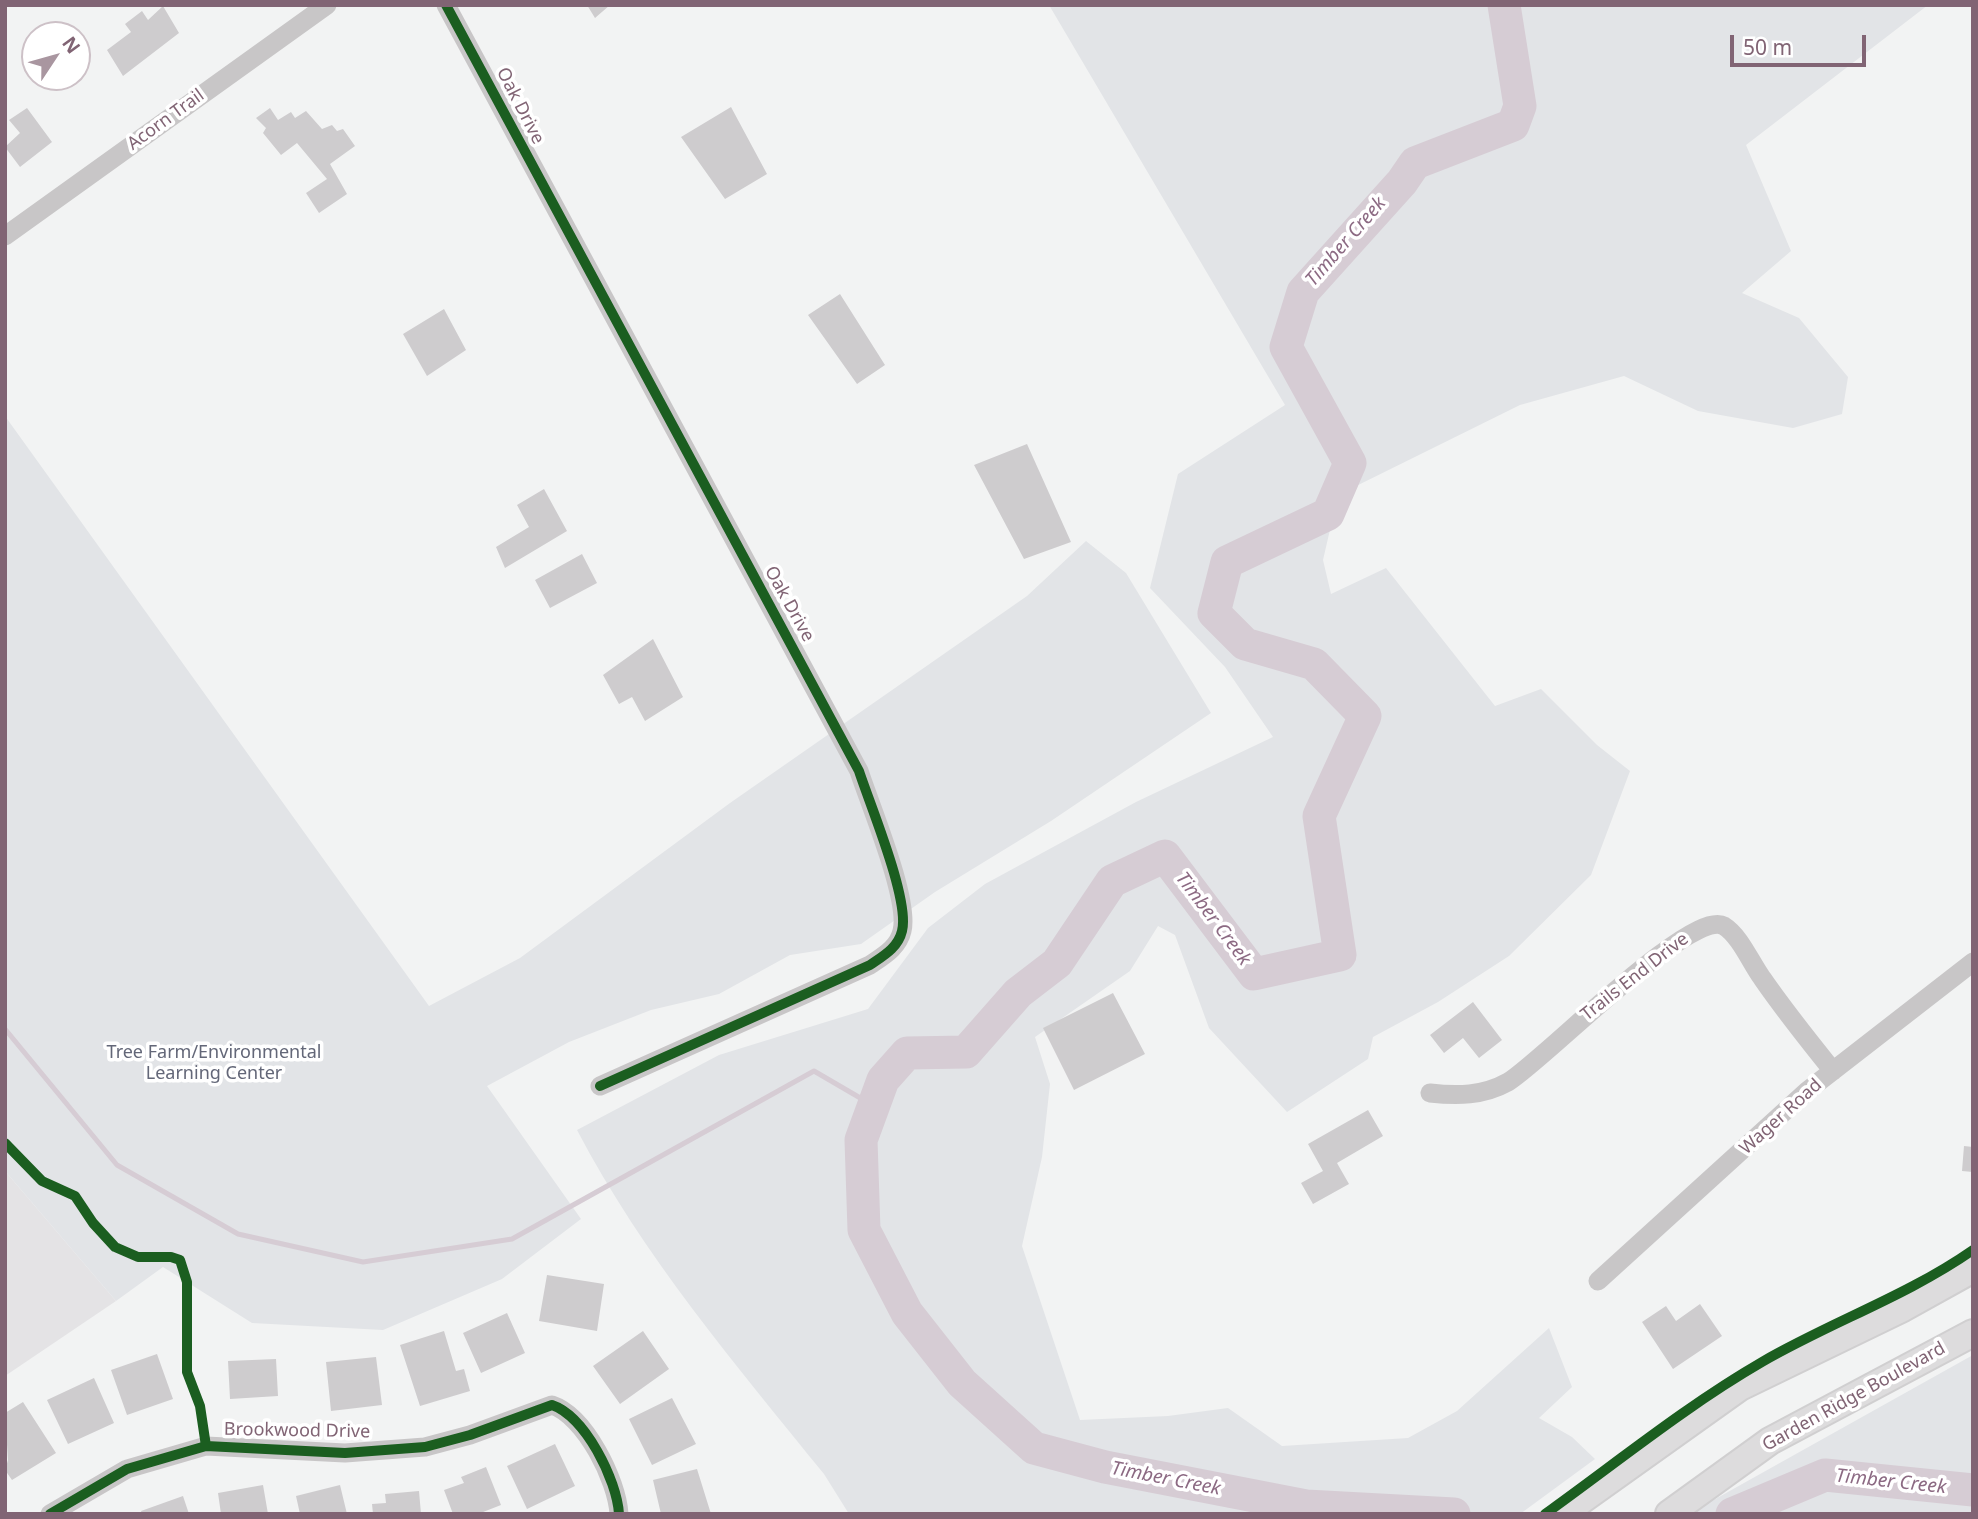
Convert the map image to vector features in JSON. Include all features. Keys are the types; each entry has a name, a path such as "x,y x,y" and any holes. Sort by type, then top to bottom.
{"main road":[{"path":"1562,1514 1740,1387 1903,1308 1973,1269"},
{"name":"Garden Ridge Boulevard","path":"1669,1514 1770,1441 1973,1333"}],"street":[{"name":"Acorn Trail","path":"5,236 327,5"},
{"name":"Oak Drive","path":"446,5 859,771 890,866 904,921 896,945 870,965 600,1086"},
{"name":"Trails End Drive","path":"1430,1093 1463,1097 1507,1082 1674,943 1712,924 1724,926 1738,942 1798,1028 1833,1071"},
{"name":"Wager Road","path":"1598,1282 1833,1071 1973,962"},
{"name":"Brookwood Drive","path":"62,1510 127,1469 206,1446 345,1452 425,1447 470,1435 552,1405 564,1409 594,1445 607,1473 619,1514"}],"shaded area":[{"path":"5,1171 116,1301 5,1376"}],"green space":[{"path":"1049,5 1928,5 1746,145 1791,251 1742,293 1799,318 1848,377 1842,414 1793,428 1698,411 1624,376 1520,405 1338,495 1323,560 1331,594 1386,568 1495,706 1541,689 1597,745 1630,771 1591,875 1509,956 1438,1002 1373,1037 1368,1059 1287,1112 1209,1028 1175,935 1158,926 1130,971 1035,1037 1050,1084 1042,1157 1022,1246 1080,1420 1168,1416 1228,1408 1282,1446 1408,1438 1457,1411 1549,1328 1572,1387 1539,1418 1572,1437 1595,1459 1520,1514 849,1514 824,1474 724,1350 661,1265 603,1176 577,1130 719,1055 868,1009 928,928 985,884 1136,802 1273,737 1225,667 1150,588 1178,474 1285,405"},
{"name":"Tree Farm/Environmental Learning Center","path":"5,416 429,1006 520,958 730,803 1027,596 1086,541 1126,573 1211,713 1051,821 935,892 861,944 790,955 719,994 651,1010 569,1042 487,1086 581,1219 502,1279 383,1330 252,1323 163,1267 116,1301 5,1171"},
{"path":"1973,1355 1973,1514 1693,1514 1710,1502"}],"building":[{"path":"587,5 610,5 595,18"},
{"path":"163,6 179,33 123,76 107,50 131,32 125,24 142,11 148,20"},
{"path":"731,107 767,174 725,199 681,137"},
{"path":"27,108 52,142 20,167 5,147 20,133 9,120"},
{"path":"270,108 278,120 291,112 295,118 306,111 322,129 332,125 337,131 343,129 355,146 330,164 347,194 319,213 306,193 327,179 297,143 281,155 263,133 266,128 256,118"},
{"path":"840,294 885,365 857,384 808,315"},
{"path":"444,309 466,350 427,376 403,334"},
{"path":"1027,444 1071,542 1024,559 974,465"},
{"path":"544,489 567,531 505,568 496,547 529,527 517,505"},
{"path":"582,554 597,583 550,608 535,580"},
{"path":"653,639 683,697 645,721 632,697 619,704 603,675"},
{"path":"1113,993 1145,1054 1074,1090 1043,1028"},
{"path":"1473,1002 1502,1040 1479,1058 1463,1038 1444,1053 1430,1035"},
{"path":"1368,1110 1383,1136 1337,1163 1349,1184 1313,1204 1301,1183 1323,1171 1308,1144"},
{"path":"1964,1146 1973,1147 1973,1172 1962,1171"},
{"path":"547,1275 604,1284 597,1331 539,1321"},
{"path":"1700,1304 1722,1336 1673,1369 1642,1322 1666,1306 1676,1321"},
{"path":"507,1313 525,1353 481,1373 463,1333"},
{"path":"444,1331 456,1371 464,1369 470,1391 420,1406 400,1345"},
{"path":"643,1331 669,1369 620,1404 593,1366"},
{"path":"157,1354 173,1399 127,1415 111,1370"},
{"path":"376,1357 382,1405 331,1411 326,1362"},
{"path":"276,1359 278,1396 230,1399 228,1361"},
{"path":"94,1378 114,1423 68,1444 47,1400"},
{"path":"672,1398 696,1444 652,1465 629,1419"},
{"path":"23,1402 56,1453 12,1480 5,1470 8,1460 5,1413"},
{"path":"555,1444 575,1486 527,1509 507,1466"},
{"path":"486,1467 501,1505 478,1514 453,1514 444,1490 464,1483 461,1477"},
{"path":"697,1469 711,1514 661,1514 653,1480"},
{"path":"263,1485 268,1514 221,1514 218,1493"},
{"path":"340,1485 347,1514 300,1514 296,1496"},
{"path":"419,1491 421,1514 373,1514 372,1504 386,1503 385,1494"},
{"path":"183,1496 189,1514 142,1514 141,1511"}],"waterway":[{"name":"Timber Creek","path":"1454,1514 1306,1506 1105,1467 1034,1448 962,1383 907,1313 864,1230 861,1140 883,1080 907,1053 966,1052 1018,993 1057,963 1112,881 1165,856 1254,974 1340,955 1319,816 1365,716 1314,664 1245,644 1214,613 1227,562 1328,514 1350,463 1286,347 1303,292 1402,182 1415,163 1513,125 1520,106 1504,5"},
{"path":"5,1029 117,1165 238,1234 363,1262 512,1239 814,1071 874,1106"},
{"name":"Timber Creek","path":"1732,1514 1825,1475 1973,1490"}],"cycle path":[{"path":"446,5 859,771 895,876 903,917 902,931 897,942 870,965 600,1086"},
{"path":"5,1143 42,1181 75,1196 93,1223 115,1247 138,1257 171,1257 180,1260 187,1282 187,1372 200,1406 206,1446"},
{"path":"1545,1514 1734,1379 1788,1348 1922,1281 1973,1250"},
{"path":"50,1514 127,1469 206,1446 345,1453 425,1447 470,1435 552,1405 576,1422 597,1451 612,1484 619,1514"}]}
